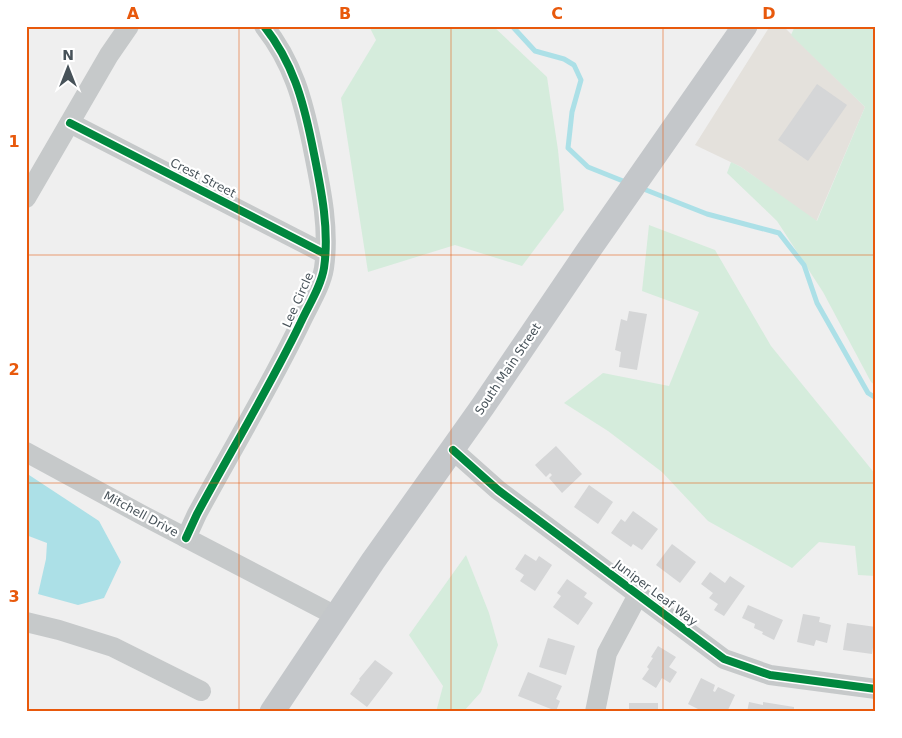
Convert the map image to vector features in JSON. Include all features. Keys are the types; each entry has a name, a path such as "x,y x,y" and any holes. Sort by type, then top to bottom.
{"main road":[{"name":"South Main Street","path":"272,712 373,561 453,450 614,213 745,26"}],"street":[{"path":"26,198 128,26"},
{"name":"Lee Circle","path":"186,538 291,341 324,269 325,254 321,189 300,96 287,59 264,26"},
{"name":"Crest Street","path":"70,123 325,254"},
{"name":"Juniper Leaf Way","path":"453,450 498,490 724,659 770,675 876,689"},
{"name":"Mitchell Drive","path":"26,452 336,616"},
{"path":"595,712 607,653 639,594"},
{"path":"26,622 113,647 201,691"}],"shaded area":[{"path":"770,26 783,26 865,107 816,222 741,167 695,145"}],"green space":[{"path":"369,26 493,26 547,77 558,150 564,210 522,266 455,245 368,272 341,98 376,40"},
{"path":"795,26 876,26 876,386 871,382 823,292 777,221 727,173 731,162 741,167 817,221 865,107 791,35"},
{"path":"649,225 715,250 771,346 876,475 876,576 858,575 855,546 819,542 792,568 708,521 662,472 608,431 564,403 603,373 669,386 699,312 642,291"},
{"path":"466,555 489,613 498,645 481,692 463,712 436,712 443,686 409,635"}],"water":[{"path":"26,473 99,521 121,562 104,598 78,605 38,594 46,559 47,543 26,535"}],"building":[{"path":"817,84 847,105 808,161 778,140"},
{"path":"629,311 647,314 637,370 619,367 621,352 615,350 621,319 627,321"},
{"path":"556,446 582,474 562,493 549,478 552,475 550,473 546,477 535,465"},
{"path":"589,485 613,502 598,524 574,507"},
{"path":"633,511 658,529 642,550 633,544 631,547 611,533 621,519 625,522"},
{"path":"672,544 696,562 680,583 656,565"},
{"path":"525,554 536,561 539,556 552,565 535,591 520,581 524,575 515,569"},
{"path":"710,572 725,583 730,576 745,586 724,616 714,610 718,604 709,598 713,593 701,584"},
{"path":"567,579 587,593 584,597 593,603 578,625 553,607 561,596 557,593"},
{"path":"748,605 783,620 774,640 754,628 755,624 742,618"},
{"path":"803,614 820,617 819,622 831,625 827,643 816,640 814,646 797,642"},
{"path":"847,623 876,627 872,654 843,650"},
{"path":"548,638 575,646 566,675 539,667"},
{"path":"658,646 676,657 669,667 677,672 670,683 662,678 656,688 642,679 649,669 647,667"},
{"path":"375,660 393,673 367,707 350,694 359,679"},
{"path":"528,672 562,686 556,699 560,701 556,711 518,696"},
{"path":"701,678 715,685 713,691 715,692 718,687 735,695 727,712 704,712 688,704"},
{"path":"749,702 763,705 763,702 794,707 794,712 747,712"},
{"path":"629,703 658,703 658,712 629,712"}],"waterway":[{"path":"512,26 535,51 564,59 574,65 581,80 572,112 568,148 588,167 628,183"},
{"path":"641,188 707,214 779,233 804,265 817,303 868,393 876,398"}],"cycle path":[{"path":"186,538 197,514 288,348 317,289 324,268 326,253 325,221 321,190 305,112 290,68 264,26"},
{"path":"70,123 325,254"},
{"path":"453,450 498,490 724,659 770,675 876,689"}]}
